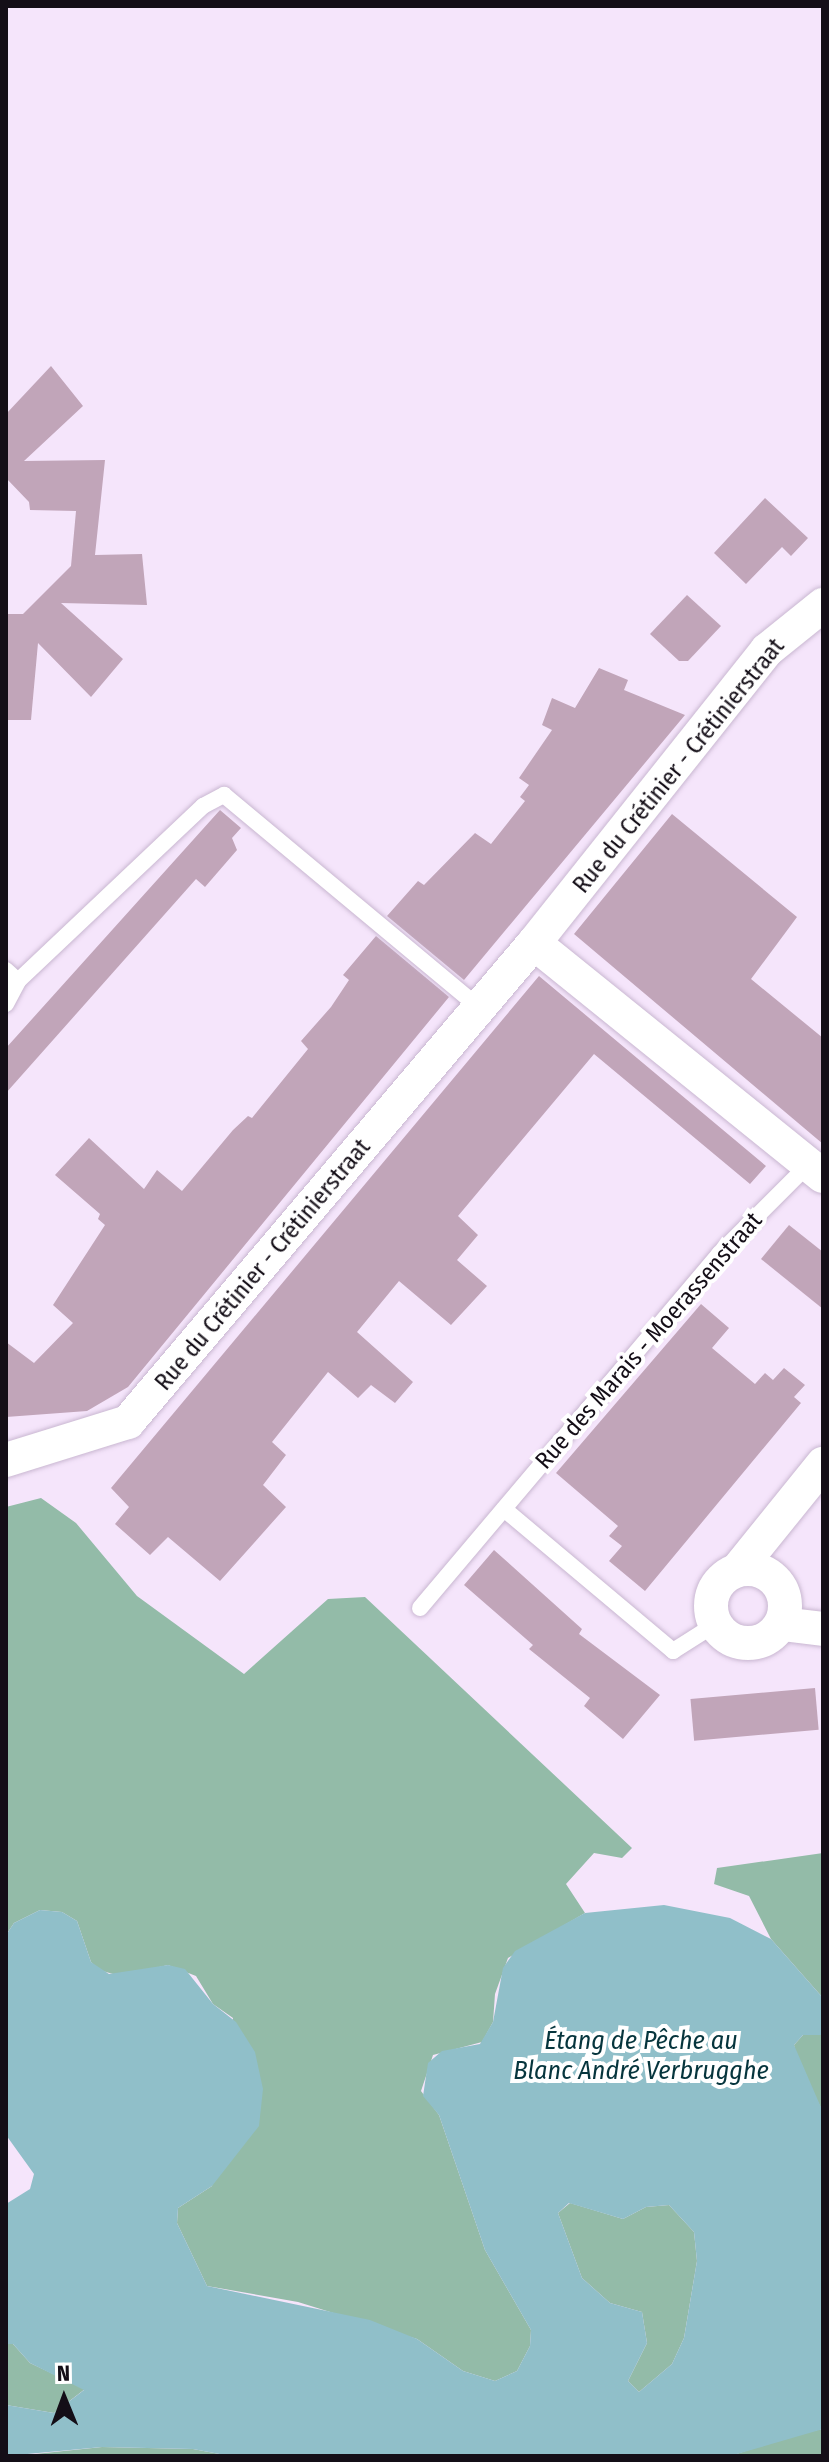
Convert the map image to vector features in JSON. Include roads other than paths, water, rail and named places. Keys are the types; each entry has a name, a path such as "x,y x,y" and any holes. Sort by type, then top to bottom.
{"street":[{"name":"Rue du Crétinier - Crétinierstraat","path":"6,1460 128,1422 534,943 767,650 823,605"},
{"name":"Rue des Marais - Moerassenstraat","path":"534,943 816,1170"},
{"path":"823,1464 739,1568 722,1578 709,1600 714,1625 726,1638 753,1644 782,1624 823,1629"},
{"path":"739,1568 764,1571 778,1582 786,1601 782,1624"}],"lane":[{"path":"6,1004 12,975 203,806 224,795 480,1008"},
{"name":"Rue des Marais - Moerassenstraat","path":"420,1608 719,1254 816,1170"},
{"path":"504,1509 673,1651 714,1625"}],"water":[{"name":"Étang de Pêche au Blanc André Verbrugghe","path":"664,1905 730,1918 771,1939 823,1998 823,2035 803,2035 794,2045 823,2112 823,2429 730,2456 230,2456 193,2449 102,2447 6,2456 6,2405 54,2413 84,2390 30,2363 13,2344 6,2344 6,2204 30,2189 34,2174 6,2135 6,1935 14,1923 40,1910 62,1912 77,1921 91,1962 109,1974 168,1965 185,1969 213,2004 236,2022 255,2052 263,2089 259,2126 212,2186 178,2208 177,2223 207,2286 370,2320 417,2339 463,2371 495,2381 517,2371 530,2346 531,2330 485,2250 439,2115 423,2096 428,2063 442,2051 480,2044 493,2022 503,1968 515,1951 585,1913","holes":["569,2203 623,2219 646,2207 669,2205 694,2232 697,2261 684,2338 672,2364 639,2392 628,2381 647,2343 642,2312 610,2303 582,2278 558,2213"]}]}
